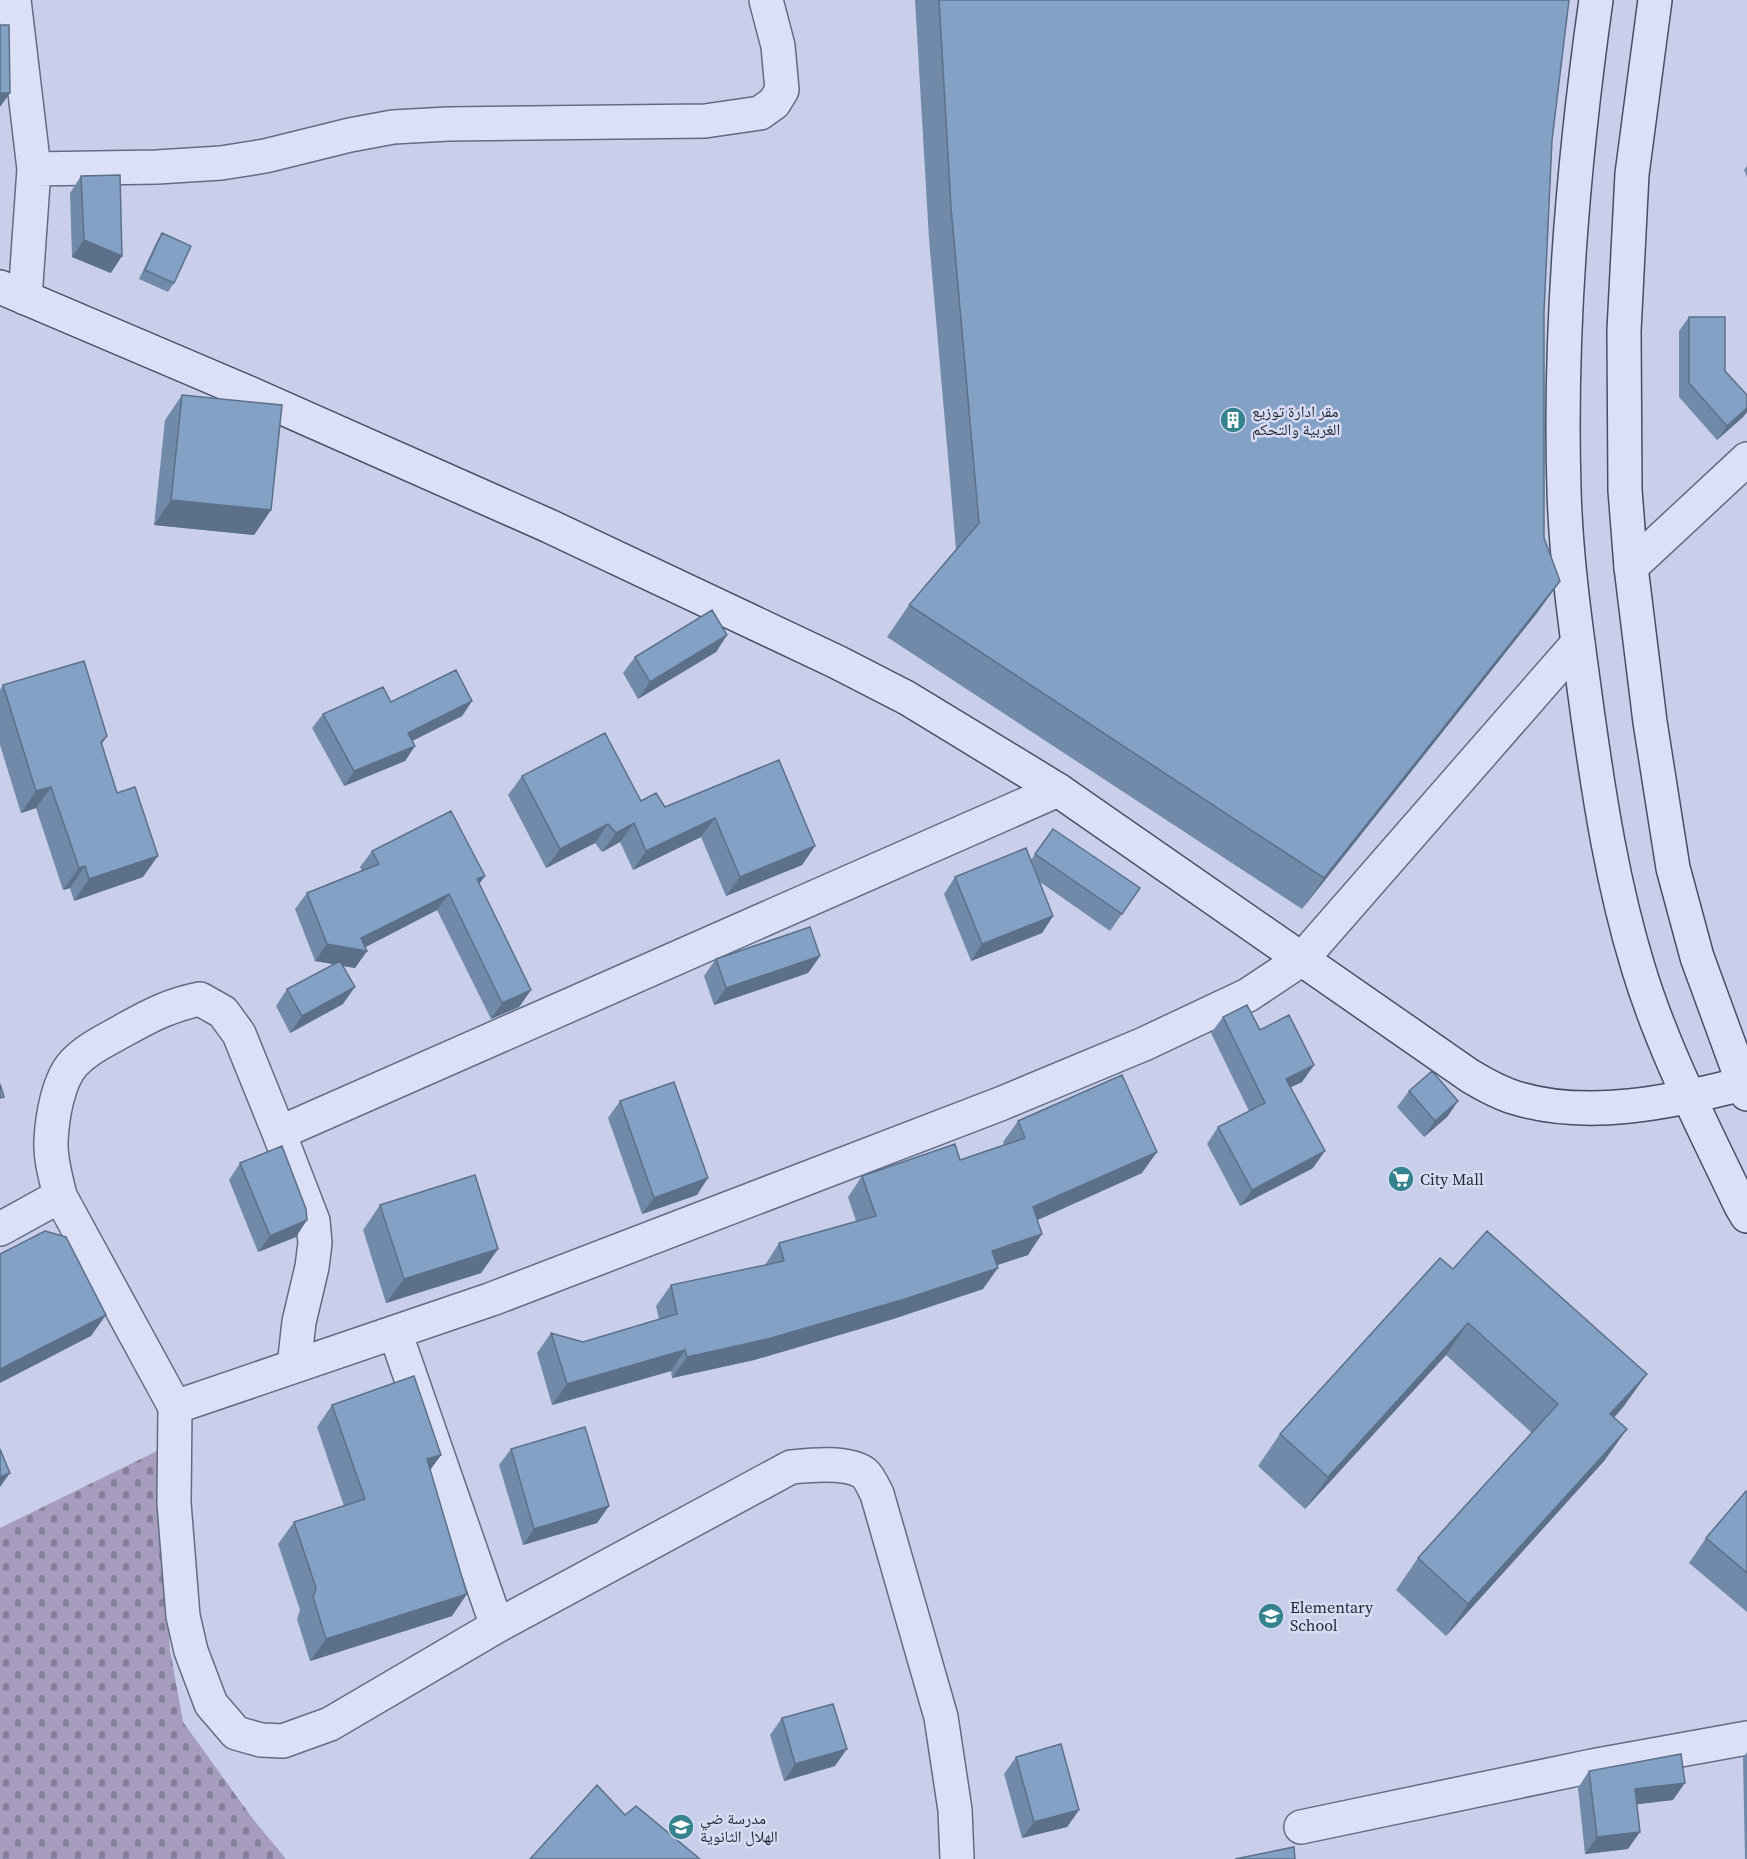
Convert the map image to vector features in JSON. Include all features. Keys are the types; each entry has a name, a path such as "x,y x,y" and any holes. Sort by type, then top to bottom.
{"street":[{"path":"14,0 34,169 12,293 260,398 549,526 827,657 907,698 1058,790 1470,1076 1490,1088 1516,1098 1575,1107 1635,1106 1745,1089 1697,957 1672,868 1650,722 1631,567 1625,490 1625,320 1632,174 1655,0"},
{"path":"34,169 157,167 221,163 265,156 393,127 448,124 705,121 760,114 774,103 782,90 778,46 766,0"},
{"path":"1596,0 1573,183 1563,332 1564,490 1569,572 1595,767 1615,883 1638,969 1666,1046 1747,1216"},
{"path":"1631,567 1747,459"},
{"path":"175,1407 492,1299 1000,1104 1144,1044 1248,995 1302,959 1578,643"},
{"path":"279,1133 1058,790"},
{"path":"294,1366 299,1323 312,1267 315,1243 313,1221 238,1034 223,1012 200,999 166,1007 90,1049 74,1063 64,1077 51,1142 53,1166 60,1196 175,1407 174,1503 183,1616 191,1651 211,1704 236,1733 261,1740 283,1741 330,1724 497,1626 791,1467 821,1463 847,1467 864,1473 877,1494 941,1716 955,1810 957,1859"},
{"path":"0,1228 60,1196"},
{"path":"395,1332 497,1626"},
{"path":"1301,1827 1569,1771 1747,1738"}],"green space":[{"path":"159,1450 170,1650 183,1722 253,1819 286,1859 0,1859 0,1528"}],"building":[{"name":"مقر ادارة توزيع الغربية والتحكم","path":"939,0 1569,0 1552,140 1544,312 1544,538 1560,581 1324,878 909,605 979,523 951,207"},
{"path":"0,25 9,25 10,93 0,93"},
{"path":"120,175 122,256 84,240 81,176"},
{"path":"162,233 191,246 174,283 145,270"},
{"path":"1689,317 1725,317 1725,371 1747,395 1747,408 1727,426 1689,383"},
{"path":"182,395 282,405 271,510 171,500"},
{"path":"712,610 727,635 650,682 635,657"},
{"path":"84,661 107,736 101,742 117,793 135,787 158,856 89,879 85,866 79,868 51,787 36,791 3,685"},
{"path":"456,670 472,701 408,733 415,746 354,771 323,714 383,687 391,702"},
{"path":"605,733 641,801 656,793 665,807 779,760 815,846 740,877 715,818 646,851 634,823 616,833 608,824 560,849 522,776"},
{"path":"451,811 485,876 477,879 531,990 502,1003 449,894 361,938 367,951 327,944 307,893 379,864 372,851"},
{"path":"1053,829 1140,888 1122,914 1035,854"},
{"path":"1026,848 1053,916 982,944 955,877"},
{"path":"810,927 820,956 726,988 716,959"},
{"path":"340,961 355,987 302,1016 287,989"},
{"path":"1247,1005 1260,1030 1289,1015 1314,1065 1286,1079 1325,1151 1252,1190 1218,1127 1265,1103 1223,1017"},
{"path":"1432,1071 1458,1101 1435,1121 1409,1091"},
{"path":"1122,1075 1157,1152 1033,1207 1042,1234 992,1251 998,1268 905,1299 768,1339 687,1357 685,1350 567,1384 551,1333 583,1342 677,1314 671,1285 784,1261 779,1243 876,1216 862,1176 955,1144 960,1160 1025,1138 1018,1121"},
{"path":"674,1082 708,1178 654,1198 620,1101"},
{"path":"0,1084 4,1097 0,1098"},
{"path":"282,1146 306,1209 307,1220 270,1236 240,1163"},
{"path":"475,1175 498,1249 404,1279 380,1205"},
{"path":"45,1231 66,1237 106,1315 0,1369 0,1254"},
{"path":"1487,1231 1647,1374 1610,1414 1627,1429 1468,1604 1418,1558 1558,1404 1468,1323 1328,1477 1280,1434 1440,1258 1453,1269"},
{"path":"414,1376 441,1455 427,1459 467,1594 326,1639 313,1597 316,1588 294,1522 365,1499 332,1405"},
{"path":"585,1427 609,1506 534,1529 511,1449"},
{"path":"0,1449 10,1473 0,1477"},
{"path":"1747,1492 1747,1573 1706,1538"},
{"path":"833,1704 847,1749 795,1764 782,1718"},
{"path":"1061,1744 1079,1810 1034,1822 1016,1757"},
{"path":"1681,1754 1685,1783 1635,1789 1640,1832 1597,1837 1589,1771"},
{"path":"597,1785 625,1815 636,1806 700,1859 530,1859"},
{"path":"1294,1847 1295,1859 1235,1859"}],"place":[{"name":"مقر ادارة توزيع الغربية والتحكم","path":"1233,420"},
{"name":"City Mall","path":"1401,1179"},
{"name":"Elementary School","path":"1271,1616"},
{"name":"مدرسة ضي الهلال الثانوية","path":"681,1827"}]}
